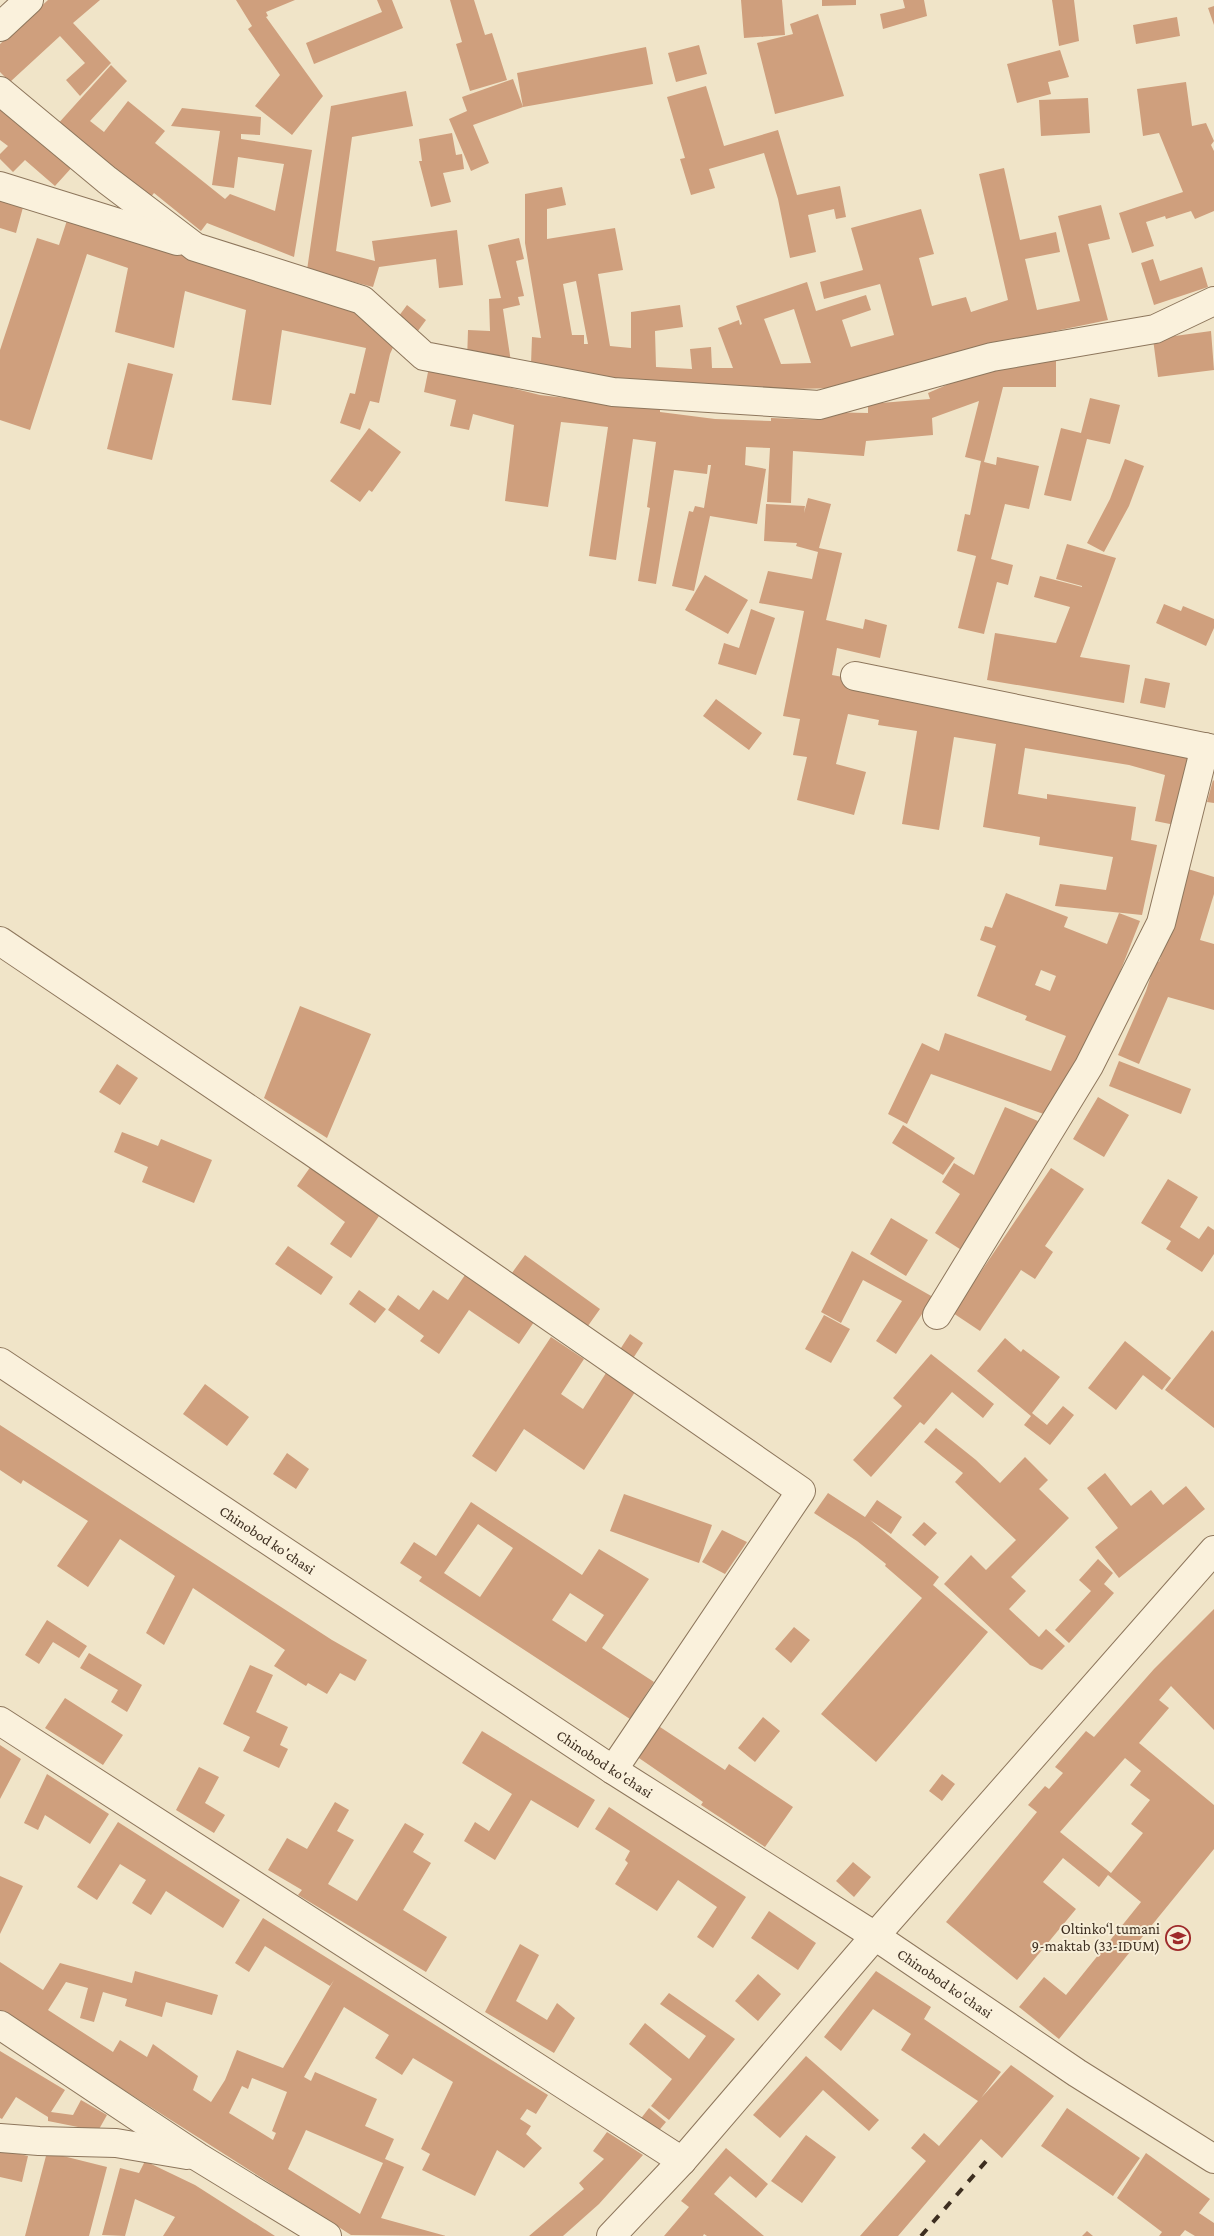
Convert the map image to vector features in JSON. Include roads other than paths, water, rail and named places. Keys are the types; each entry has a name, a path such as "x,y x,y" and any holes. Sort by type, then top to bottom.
{"street":[{"path":"0,27 29,0"},
{"path":"0,91 107,180 195,247"},
{"path":"0,186 362,300 424,356 613,392 819,406 992,357 1155,329 1214,301"},
{"path":"855,676 1209,748 1161,923 1089,1066 937,1315"},
{"path":"0,941 303,1145 802,1491 612,1770"},
{"name":"Chinobod ko'chasi","path":"0,1362 612,1770 875,1936 1077,2073 1214,2158"},
{"path":"611,2236 682,2161 875,1936 1214,1550"},
{"path":"0,1721 682,2161"},
{"path":"0,2025 198,2157 327,2236"},
{"path":"0,2138 116,2143 198,2157"}],"railway":[{"path":"921,2236 988,2159"}],"place":[{"name":"Oltinko‘l tumani 9-maktab (33-IDUM)","path":"1178,1938"}]}
